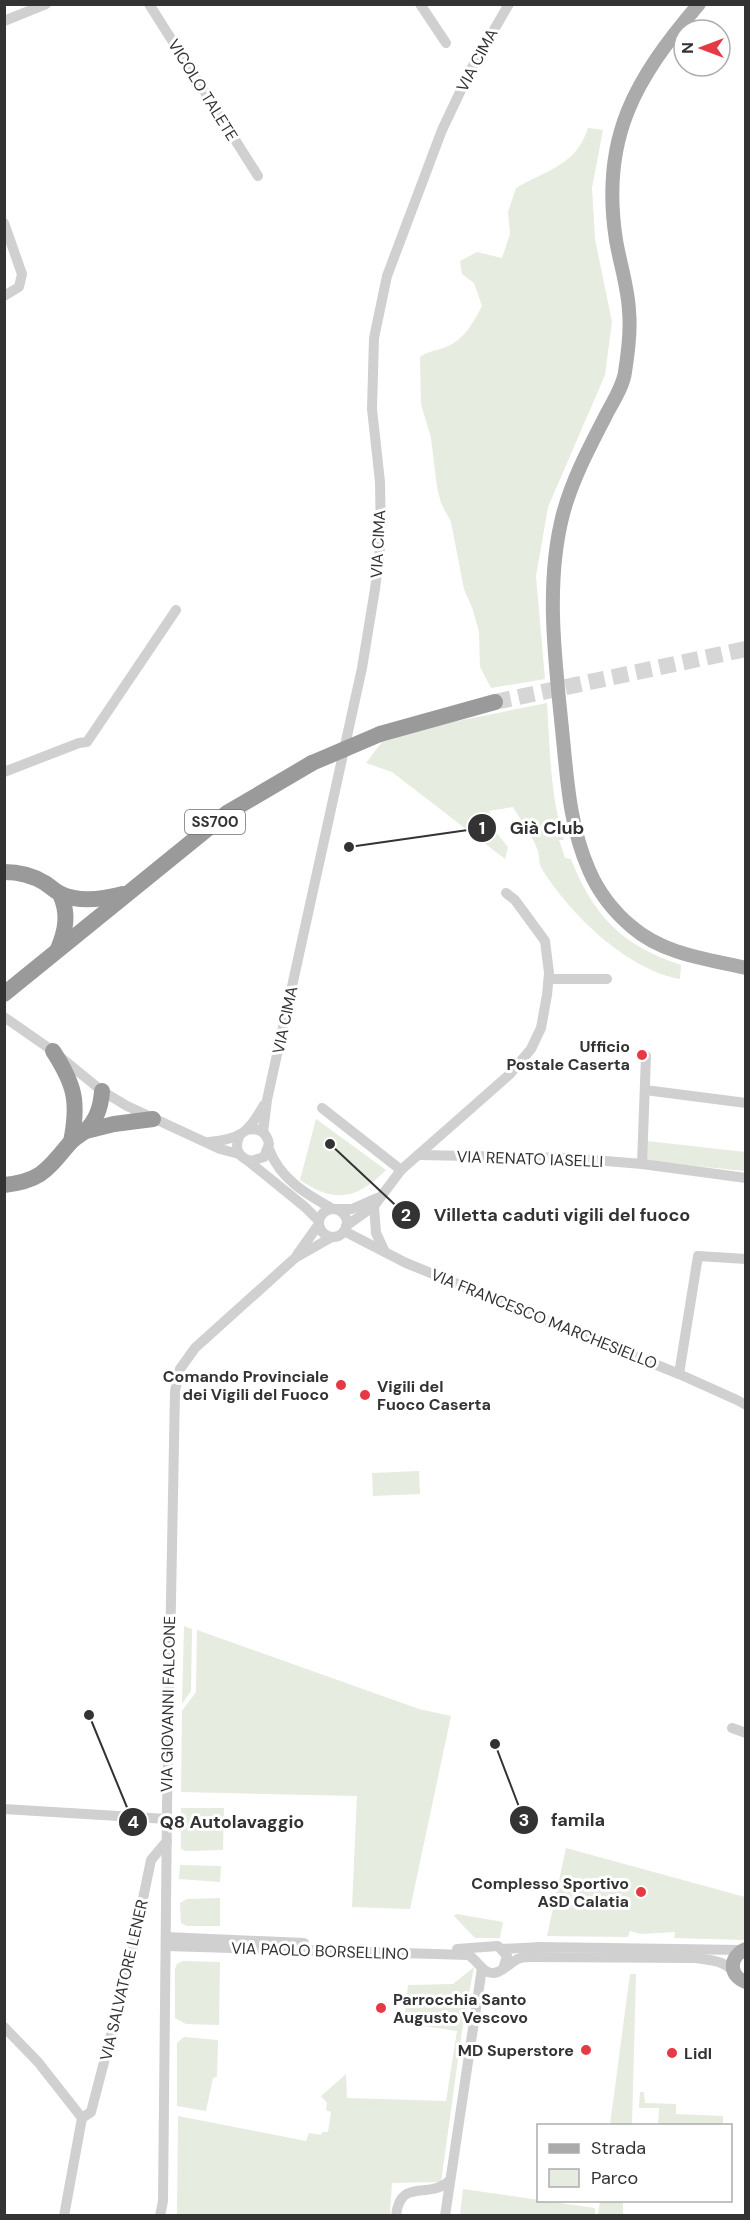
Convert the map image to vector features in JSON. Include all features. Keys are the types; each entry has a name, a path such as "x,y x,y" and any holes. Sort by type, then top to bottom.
{"highway":[{"name":"SS700","path":"4,994 226,813 312,763 380,734 495,702"},
{"name":"SS700","path":"4,873 21,872 44,882 60,894 73,898 102,899 126,894"},
{"path":"58,949 64,936 67,915 60,894"},
{"path":"53,1051 71,1083 81,1125"},
{"path":"4,1185 17,1184 40,1175 57,1161 81,1125 94,1121 101,1107 102,1090"},
{"path":"81,1125 153,1119"}],"main road":[{"path":"699,4 665,44 639,84 625,116 616,149 612,192 616,239 630,312 625,374 575,478 563,515 554,572 555,643 570,811 589,871 616,912 643,936 679,952 746,968"},
{"path":"744,1949 733,1961 733,1971 737,1978 746,1983"}],"street":[{"path":"4,21 46,4"},
{"name":"VICOLO TALETE","path":"149,4 258,176"},
{"path":"420,4 446,43"},
{"name":"VIA CIMA","path":"263,1132 267,1100 362,668 375,589 381,540 380,482 372,409 374,338 387,276 442,130 471,69 509,4"},
{"path":"4,223 22,274 19,287 4,296"},
{"path":"4,772 87,742 176,610"},
{"path":"243,1133 237,1145 243,1157 305,1207 319,1223 322,1232 332,1237 376,1202 401,1170 510,1074 531,1049 541,1028 549,979 545,941 515,900 506,893"},
{"path":"549,979 607,979"},
{"path":"4,1017 53,1051 102,1090 153,1119 243,1157 260,1160 269,1149"},
{"path":"642,1164 646,1056"},
{"path":"645,1090 746,1103"},
{"name":"VIA CIMA","path":"243,1133 267,1100"},
{"path":"322,1108 401,1170"},
{"path":"208,1143 258,1129 263,1132 268,1140 273,1162 289,1180 310,1197 335,1209 346,1218 345,1228"},
{"name":"VIA RENATO IASELLI","path":"418,1155 570,1158 642,1164 746,1179"},
{"path":"319,1223 322,1213 335,1209 352,1209 376,1202"},
{"path":"376,1202 376,1233 385,1252"},
{"name":"VIA GIOVANNI FALCONE","path":"295,1258 319,1223"},
{"name":"VIA FRANCESCO MARCHESIELLO","path":"345,1228 406,1263 679,1374 746,1405"},
{"name":"VIA GIOVANNI FALCONE","path":"166,2216 163,2201 166,1841 175,1391 180,1369 195,1347 295,1258 332,1237"},
{"path":"679,1374 698,1256 746,1259"},
{"path":"732,1728 746,1733"},
{"path":"4,1809 167,1819"},
{"name":"VIA SALVATORE LENER","path":"64,2216 82,2118 91,2112 103,2068 129,1966 151,1860 166,1841"},
{"name":"VIA PAOLO BORSELLINO","path":"166,1942 468,1955 477,1960"},
{"path":"444,2216 468,2051 480,1993 477,1960 489,1946"},
{"path":"477,1960 489,1946"},
{"path":"489,1946 502,1949 540,1947 744,1949"},
{"path":"480,1993 507,1961 502,1949"},
{"path":"477,1960 490,1973 501,1970 515,1960 523,1958 675,1957 720,1961 733,1971"},
{"path":"4,2027 38,2062 82,2118"},
{"path":"396,2216 399,2199 407,2192 429,2190 445,2185 450,2180"},
{"path":"429,2190 439,2199 444,2216"},
{"name":"VIA GIOVANNI FALCONE","path":"159,2216 163,2201"}],"green space":[{"path":"588,128 603,130 592,188 595,239 612,322 605,375 548,507 536,576 545,679 491,688 480,667 479,632 464,589 451,522 441,503 437,487 431,438 421,404 420,357 450,345 462,337 482,306 474,283 462,274 460,261 477,252 502,258 510,234 508,212 516,188 568,159 583,141"},
{"path":"547,703 553,789 564,840 559,840 565,858 571,859 589,897 612,926 642,948 681,965 680,979 640,964 620,952 584,921 542,869 536,845 513,807 489,811 495,831 508,847 505,859 392,772 366,763 382,742 447,723"},
{"path":"316,1119 386,1170 365,1187 345,1195 324,1193 300,1180"},
{"path":"647,1141 745,1152 745,1171 646,1161"},
{"path":"419,1471 420,1494 373,1496 372,1473"},
{"path":"184,1626 192,1629 191,1691 182,1704"},
{"path":"197,1630 419,1709 451,1716 410,1909 352,1907 357,1796 181,1792 182,1711 196,1692"},
{"path":"181,1808 224,1808 223,1850 186,1851 181,1849"},
{"name":"Complesso Sportivo ASD Calatia","path":"566,1848 745,1897 745,1940 674,1938 675,1932 641,1934 630,1931 628,1937 547,1936"},
{"path":"180,1865 221,1866 220,1882 179,1879"},
{"path":"220,1898 220,1926 187,1926 181,1923 180,1903 187,1899"},
{"path":"457,1914 503,1922 500,1938 475,1938 454,1916"},
{"path":"183,1961 220,1962 219,2025 186,2024 175,2018 175,1969 177,1964"},
{"path":"474,1967 462,2031 441,2182 392,2183 390,2215 177,2216 178,2116 306,2141 309,2133 321,2135 322,2132 328,2132 331,2112 326,2110 327,2103 321,2096 346,2074 347,2098 446,2101 457,2031 404,2023 408,1985 453,1984"},
{"path":"630,1974 636,1974 632,2124 610,2124"},
{"path":"184,2037 218,2040 217,2077 213,2078 206,2111 177,2106 177,2043"},
{"path":"640,2092 644,2092 645,2103 676,2104 676,2114 723,2116 723,2124 658,2124 659,2108 639,2108"},
{"path":"463,2189 537,2200 537,2202 595,2208 595,2215 460,2215"},
{"path":"600,2202 623,2202 623,2215 598,2215"}],"tunnel":[{"path":"495,702 746,649"}],"place":[{"name":"Già Club","path":"349,847"},
{"name":"Ufficio Postale Caserta","path":"642,1055"},
{"name":"Villetta caduti vigili del fuoco","path":"330,1144"},
{"name":"Comando Provinciale dei Vigili del Fuoco","path":"341,1385"},
{"name":"Vigili del Fuoco Caserta","path":"365,1395"},
{"name":"Q8 Autolavaggio","path":"89,1715"},
{"name":"famila","path":"495,1744"},
{"name":"Complesso Sportivo ASD Calatia","path":"641,1892"},
{"name":"Parrocchia Santo Augusto Vescovo","path":"381,2008"},
{"name":"MD Superstore","path":"586,2050"},
{"name":"Lidl","path":"672,2053"}]}
